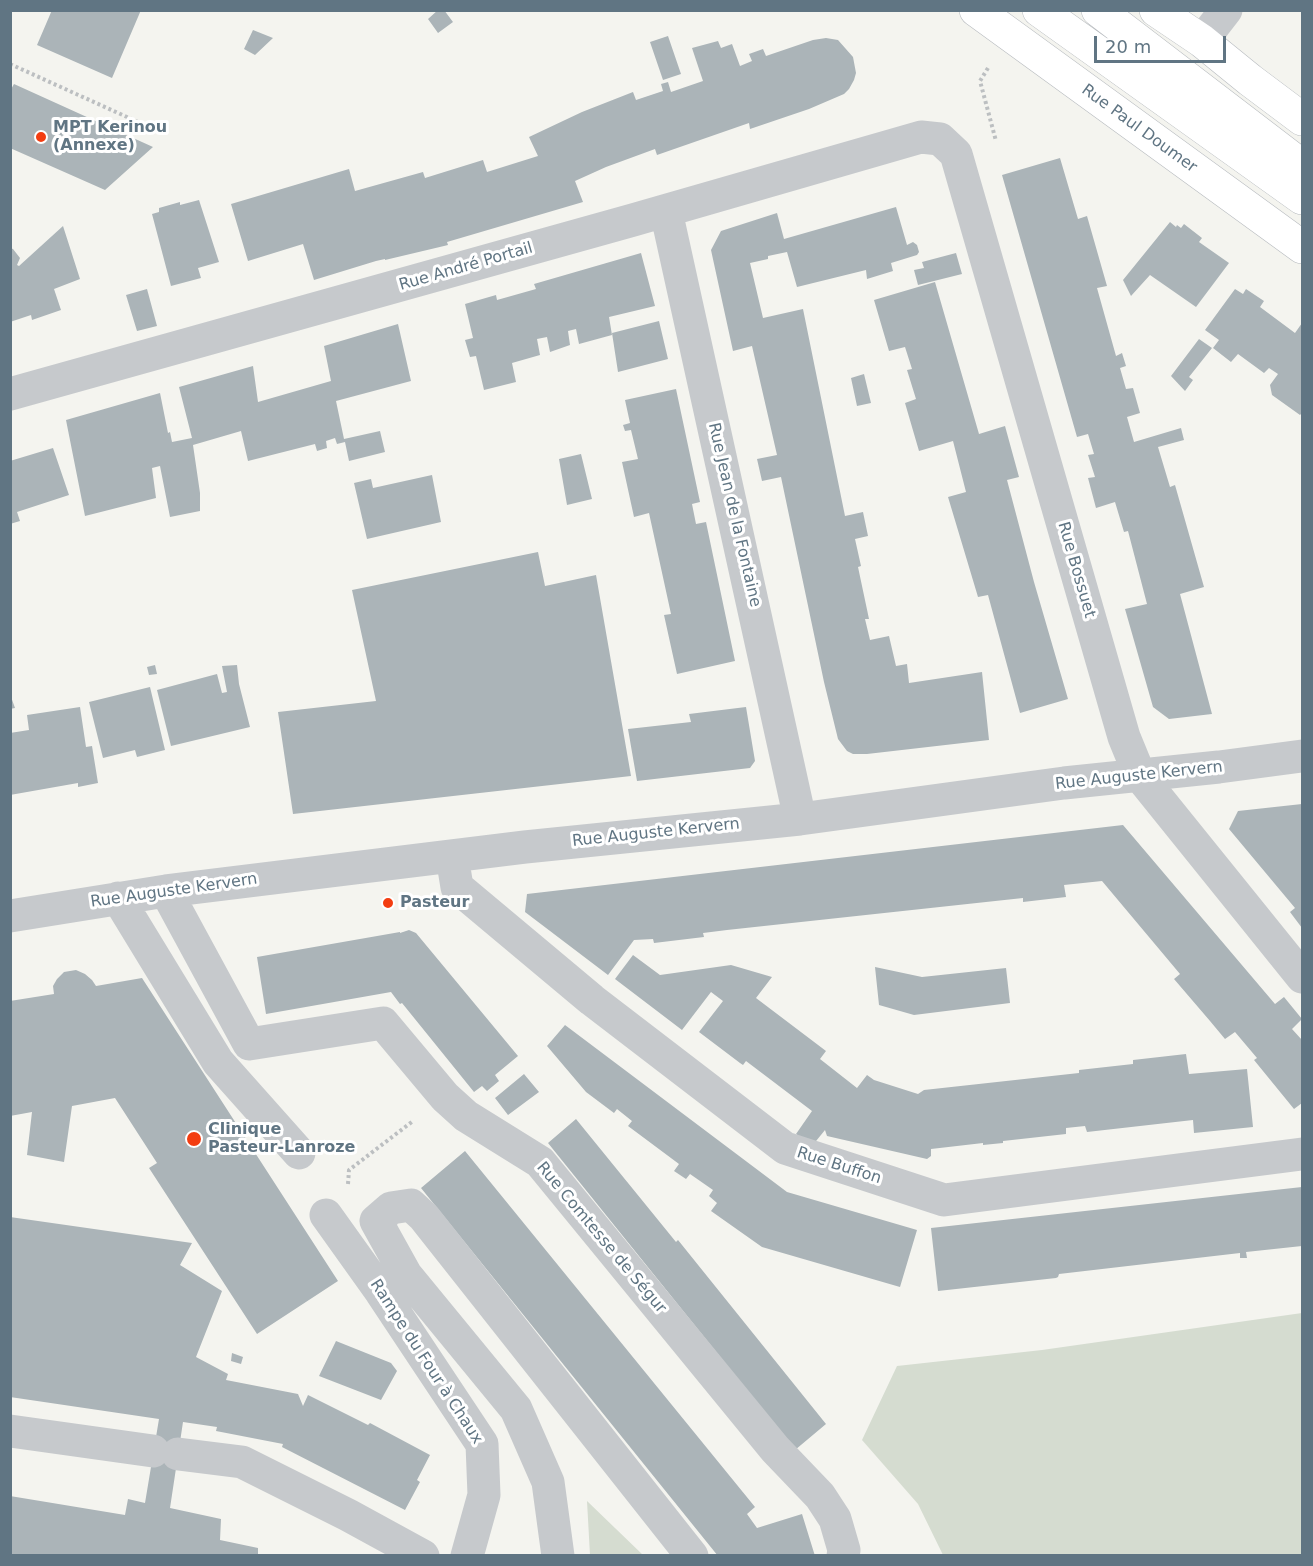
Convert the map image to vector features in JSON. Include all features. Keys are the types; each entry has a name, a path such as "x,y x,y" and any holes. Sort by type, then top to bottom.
{"main road":[{"name":"Rue Paul Doumer","path":"976,10 1302,247"},
{"path":"1039,10 1302,198"},
{"path":"1098,10 1302,166"},
{"path":"1156,10 1202,41 1302,119"}],"street":[{"path":"1202,41 1226,10"},
{"name":"Rue André Portail","path":"10,394 666,211 921,137"},
{"name":"Rue Bossuet","path":"921,137 940,139 956,154 1124,736 1140,776 1302,977"},
{"name":"Rue Jean de la Fontaine","path":"666,211 801,819"},
{"name":"Rue Auguste Kervern","path":"10,916 166,891 525,847 801,819 1064,783 1302,756"},
{"name":"Rue Buffon","path":"452,856 457,887 592,1000 785,1148 944,1200 1302,1154"},
{"name":"Rue Comtesse de Ségur","path":"166,891 249,1044 383,1023 445,1098 466,1116 540,1162 775,1449 820,1496 835,1519 844,1550 843,1556"},
{"path":"118,898 218,1062 299,1153"},
{"path":"558,1556 548,1482 516,1409 406,1275 376,1221 391,1209 411,1205 424,1217 692,1556"},
{"name":"Rampe du Four à Chaux","path":"326,1215 381,1292 482,1444 484,1495 466,1556"},
{"path":"10,1431 242,1462 348,1515 423,1556"}],"path":[{"path":"10,64 150,127"},
{"path":"980,81 997,143"},
{"path":"376,1221 348,1184 349,1170 445,1098"}],"shaded area":[{"path":"1302,1313 1302,1555 943,1555 918,1504 862,1440 897,1366 1042,1350"},
{"path":"587,1501 643,1555 590,1555"}],"building":[{"path":"52,10 141,10 112,78 37,45"},
{"path":"438,10 444,10 453,22 438,33 428,19"},
{"path":"253,30 273,38 255,55 244,49"},
{"path":"668,36 681,74 663,80 650,42"},
{"path":"826,38 838,40 853,57 856,73 849,89 844,94 809,109 750,129 749,123 657,155 655,149 606,167 575,181 583,202 447,242 448,245 376,261 314,280 303,244 248,261 231,204 349,169 355,191 423,172 425,178 483,160 487,172 538,156 529,137 582,112 633,92 636,100 663,91 661,84 668,82 671,92 703,81 692,48 718,41 721,48 732,44 740,66 752,61 749,54 763,49 766,56 813,40"},
{"path":"14,84 153,147 105,190 10,148 10,91"},
{"path":"1060,158 1078,219 1087,216 1107,286 1097,288 1116,356 1122,353 1126,366 1120,368 1126,389 1133,388 1140,413 1127,417 1134,442 1181,428 1184,440 1158,447 1170,487 1175,485 1204,587 1180,594 1212,714 1169,719 1153,707 1125,609 1147,604 1128,531 1124,532 1115,502 1096,508 1088,478 1095,477 1088,455 1094,454 1088,434 1077,437 1002,175"},
{"path":"199,200 219,262 198,268 201,278 171,286 152,214 159,212 159,208"},
{"path":"896,207 907,245 913,242 917,245 919,252 917,255 891,263 893,271 867,279 866,270 797,287 787,252 750,263 763,318 803,309 845,516 863,512 868,536 855,539 861,566 858,567 869,619 865,619 870,640 889,636 896,666 907,664 909,683 982,672 989,740 853,754 847,751 838,739 781,477 762,481 757,459 777,455 752,346 733,351 711,250 721,231 777,213 784,239"},
{"path":"1170,222 1181,228 1184,224 1202,238 1199,242 1229,263 1196,307 1150,275 1131,296 1123,280"},
{"path":"63,226 80,279 54,289 61,310 32,320 31,315 10,322 10,248 20,258 17,265 19,266"},
{"path":"641,253 655,306 609,317 612,335 579,344 576,329 568,331 570,345 550,352 547,337 537,339 540,355 512,363 516,382 484,390 476,356 470,357 465,340 473,338 465,304 496,295 497,300 536,289 534,284"},
{"path":"956,253 962,274 918,285 914,270 924,268 922,262"},
{"path":"935,282 979,434 1005,426 1019,477 1007,480 1068,699 1020,713 988,595 978,597 948,497 966,492 953,441 919,451 905,403 916,399 907,370 912,369 905,347 889,351 874,300"},
{"path":"147,289 157,326 137,331 126,295"},
{"path":"1235,289 1243,294 1246,289 1264,301 1260,307 1295,333 1302,323 1302,413 1300,415 1272,395 1270,385 1278,374 1269,368 1264,373 1238,354 1231,362 1213,348 1219,340 1205,330"},
{"path":"659,321 668,359 618,372 612,333"},
{"path":"398,324 411,381 336,401 344,439 380,431 385,452 349,461 345,442 337,444 335,438 326,441 327,448 317,451 315,444 248,461 241,431 193,445 200,493 200,511 170,517 160,466 152,468 156,498 85,516 66,420 160,393 172,442 192,438 179,387 253,366 258,402 331,381 324,346"},
{"path":"1199,339 1212,348 1189,377 1193,380 1185,391 1171,376"},
{"path":"864,374 871,403 857,406 851,378"},
{"path":"676,389 700,502 692,504 696,524 706,522 735,661 677,674 664,615 671,614 649,513 634,517 622,462 638,459 631,430 625,431 623,425 630,423 625,400"},
{"path":"53,448 69,495 17,512 20,521 10,524 10,461"},
{"path":"581,454 592,499 567,505 559,459"},
{"path":"432,475 441,522 367,539 354,483 371,479 373,488"},
{"path":"538,552 545,586 596,575 631,776 293,814 278,712 376,701 352,590"},
{"path":"155,665 157,674 149,675 147,667"},
{"path":"237,665 239,684 250,727 171,746 157,690 217,674 222,693 227,692 222,666"},
{"path":"150,687 165,750 137,757 135,750 103,758 89,702"},
{"path":"10,694 15,708 10,709"},
{"path":"80,707 86,747 92,746 98,783 78,787 78,783 10,795 10,733 29,730 27,715"},
{"path":"746,707 755,761 750,768 637,781 628,729 691,722 689,714"},
{"path":"1302,804 1302,928 1290,912 1295,908 1229,829 1238,811"},
{"path":"1123,825 1275,1004 1284,997 1302,1019 1292,1029 1302,1040 1302,1103 1294,1109 1254,1060 1257,1058 1235,1032 1225,1039 1174,979 1180,974 1102,881 1064,885 1066,897 1023,902 1023,898 727,930 703,933 704,937 654,943 653,939 634,940 608,975 525,912 527,894"},
{"path":"409,930 416,933 518,1056 495,1075 499,1081 487,1091 482,1086 474,1092 391,992 266,1014 257,957"},
{"path":"633,955 660,975 731,965 772,977 756,998 826,1051 820,1059 857,1088 867,1075 874,1080 918,1094 924,1090 1079,1073 1079,1070 1133,1064 1133,1060 1186,1054 1189,1074 1247,1069 1253,1127 1194,1133 1193,1120 1087,1132 1085,1126 1066,1128 1066,1134 1003,1141 1003,1143 931,1149 931,1156 927,1159 827,1136 825,1130 812,1146 796,1134 812,1111 746,1061 743,1065 699,1032 723,1001 711,992 682,1030 615,979"},
{"path":"875,967 922,977 1006,968 1010,1003 914,1015 879,1005"},
{"name":"Clinique Pasteur-Lanroze","path":"76,970 85,974 96,986 142,978 338,1281 257,1334 149,1168 157,1163 115,1098 72,1106 64,1162 27,1155 32,1112 10,1116 10,1001 54,994 53,986 57,979 64,972"},
{"path":"565,1025 787,1192 917,1230 900,1287 762,1247 711,1211 717,1203 709,1196 713,1190 690,1174 686,1179 674,1171 679,1164 628,1126 632,1121 617,1109 614,1113 586,1092 547,1046"},
{"path":"524,1074 539,1092 508,1115 495,1098"},
{"path":"576,1119 676,1242 678,1240 826,1424 795,1450 548,1143"},
{"path":"465,1151 755,1507 747,1514 757,1528 802,1514 815,1556 718,1556 421,1188"},
{"path":"1302,1187 1302,1246 1246,1252 1247,1258 1240,1258 1240,1253 1059,1274 1056,1278 938,1291 931,1228"},
{"path":"10,1217 192,1243 180,1265 222,1291 196,1357 228,1374 226,1380 298,1394 303,1406 308,1395 368,1425 370,1423 430,1455 417,1480 420,1482 405,1510 282,1447 283,1444 216,1431 217,1427 183,1422 170,1508 221,1519 220,1540 258,1548 258,1556 10,1556 10,1496 125,1515 128,1499 145,1503 159,1419 10,1397"},
{"path":"336,1341 391,1363 397,1371 381,1400 319,1376"},
{"path":"232,1353 243,1357 241,1364 231,1361"}],"place":[{"name":"MPT Kerinou (Annexe)","path":"41,137"},
{"name":"Pasteur","path":"388,903"},
{"name":"Clinique Pasteur-Lanroze","path":"194,1139"}]}
